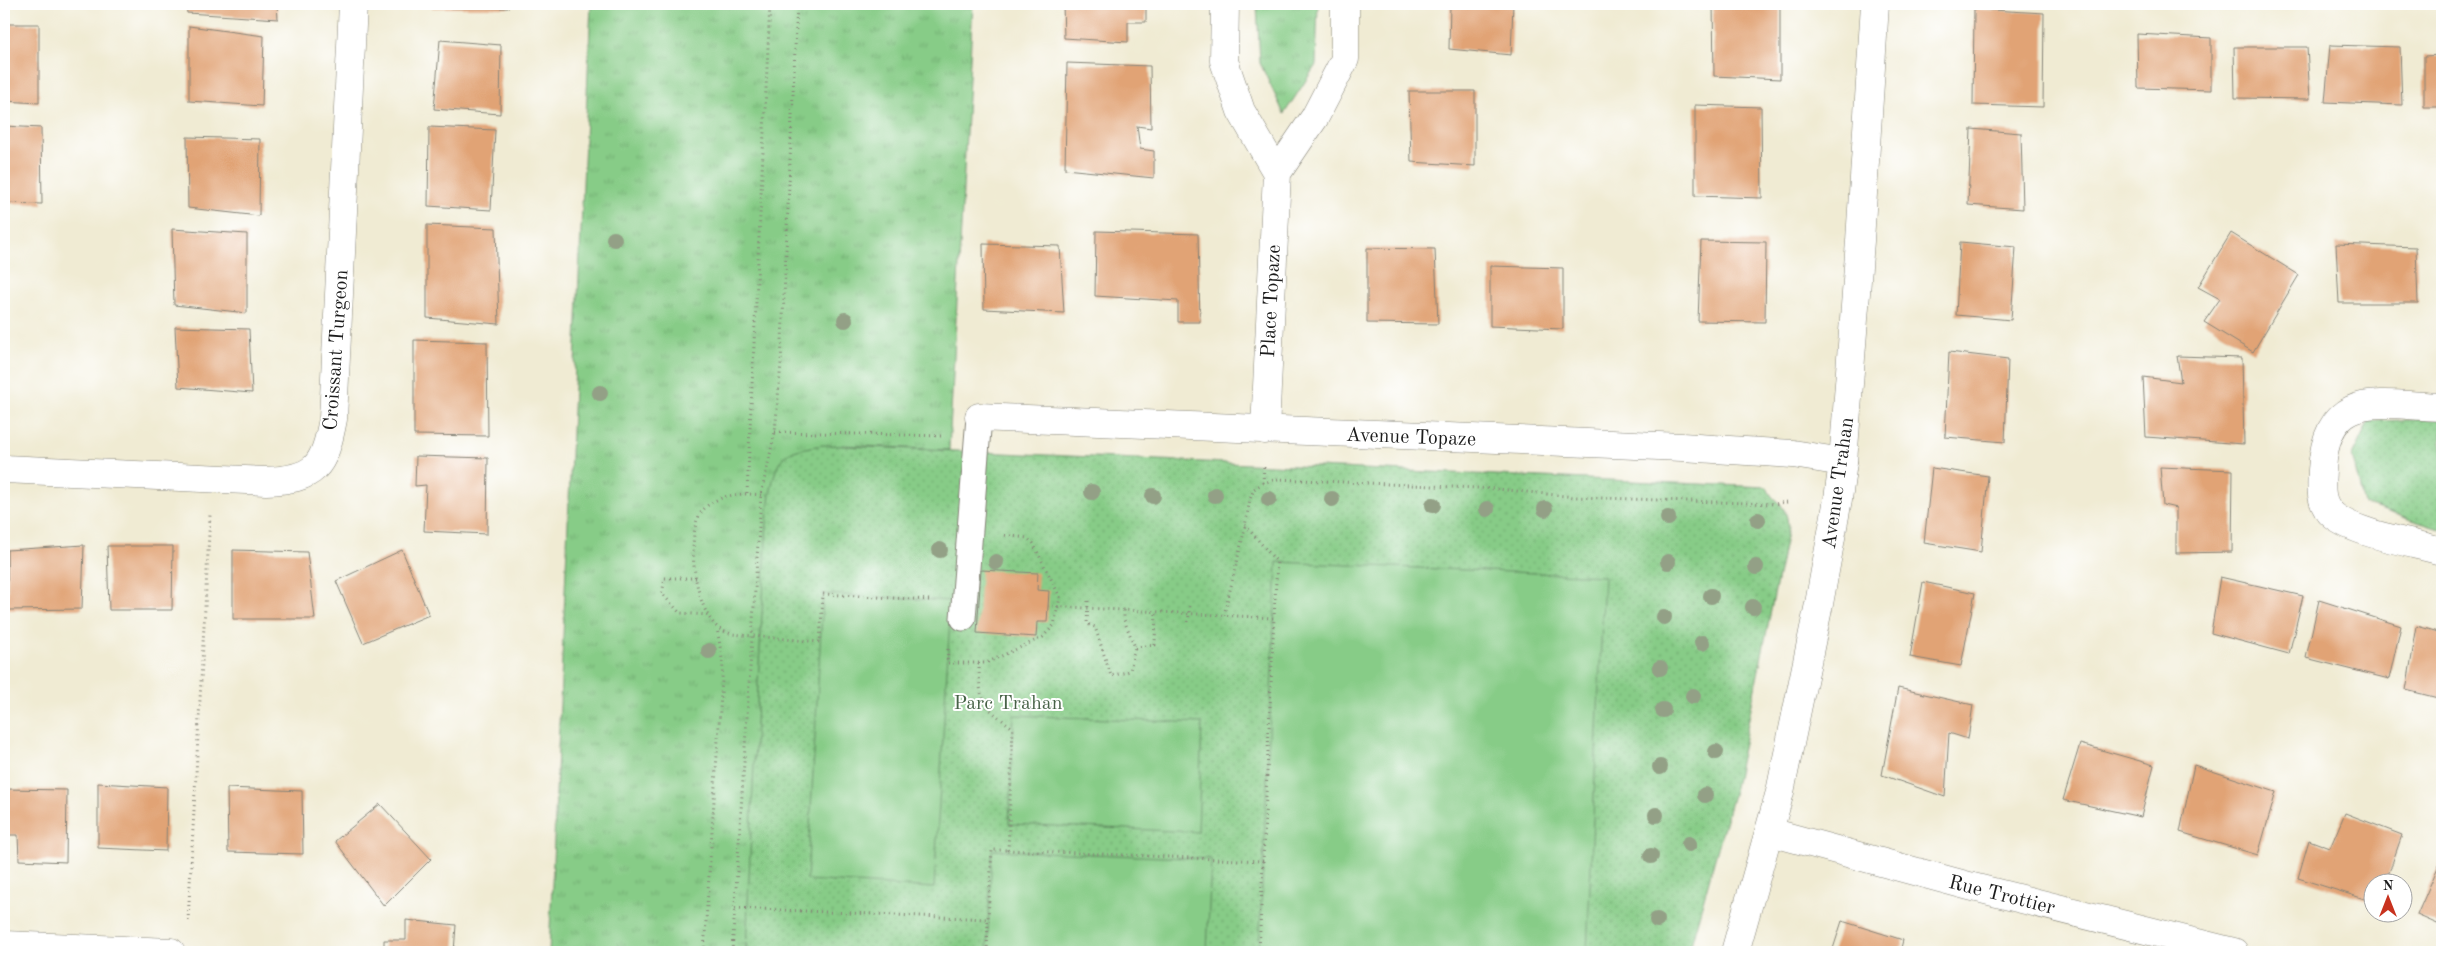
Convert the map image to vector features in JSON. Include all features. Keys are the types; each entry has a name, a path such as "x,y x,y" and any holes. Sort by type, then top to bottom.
{"street":[{"name":"Croissant Turgeon","path":"4,469 266,481 293,480 310,472 321,461 328,443 333,419 353,4"},
{"path":"1225,4 1224,61 1241,111 1276,173 1315,117 1345,59 1345,4"},
{"name":"Avenue Trahan","path":"1735,952 1770,832 1817,613 1843,462 1860,241 1875,4"},
{"name":"Place Topaze","path":"1265,430 1276,173"},
{"path":"2442,407 2364,404 2339,416 2324,446 2321,496 2333,516 2355,527 2442,551"},
{"name":"Avenue Topaze","path":"978,417 1682,447 1785,453 1843,462"},
{"name":"Rue Trottier","path":"1770,832 1969,886 2234,952"},
{"path":"4,945 170,952"}],"lane":[{"path":"963,618 978,417"}],"path":[{"path":"747,493 770,4"},
{"path":"732,952 760,495 775,432 781,354 797,4"},
{"path":"775,432 950,436"},
{"path":"1263,483 1264,464"},
{"path":"1224,615 1250,499 1254,489 1263,483 1278,478 1498,489 1574,497 1775,504 1787,502"},
{"path":"704,952 723,664 717,628 708,615 696,578 694,541 698,519 708,506 722,497 736,493 760,495"},
{"path":"188,926 210,507"},
{"path":"1245,525 1276,562 1259,952"},
{"path":"948,646 947,663 986,663 1043,637 1054,625 1060,606 1057,590 1032,543 1027,538 970,534"},
{"path":"696,578 665,578 662,594 680,613 708,615"},
{"path":"717,628 731,634 820,642 823,594 931,600"},
{"path":"1088,601 1086,624 1095,627 1111,676 1130,671 1135,647 1124,620 1124,610"},
{"path":"1188,622 1190,605"},
{"path":"1048,606 1274,618"},
{"path":"1135,647 1155,645 1156,611"},
{"path":"978,663 982,700 993,713 1013,728 1008,850"},
{"path":"987,952 992,850 1263,861"},
{"path":"734,908 988,919"}],"green space":[{"path":"591,4 973,4 949,450 842,445 761,637 746,952 549,952"},
{"path":"1260,4 1318,4 1316,65 1284,114 1260,63 1257,6"},
{"path":"2442,419 2442,530 2364,504 2352,456 2369,421"},
{"name":"Parc Trahan","path":"823,445 1767,487 1785,512 1788,527 1735,787 1689,952 746,952 756,721 769,501 776,471 784,456 800,449"},
{"path":"1277,562 1604,576 1587,952 1259,952"},
{"path":"823,594 951,601 934,888 807,880"},
{"path":"1014,715 1202,723 1198,832 1009,824"},
{"path":"992,850 1211,859 1207,952 987,952"}],"building":[{"path":"186,4 277,4 278,19 187,13"},
{"path":"432,4 508,4 508,8 432,8"},
{"path":"1063,4 1146,4 1146,22 1128,22 1128,42 1064,38"},
{"path":"1450,4 1513,4 1511,55 1449,49"},
{"path":"1713,4 1780,4 1780,79 1714,76"},
{"path":"1974,9 2044,13 2043,107 1973,105"},
{"path":"4,24 39,24 39,103 4,101"},
{"path":"189,26 264,36 262,106 189,101"},
{"path":"2137,34 2211,38 2211,90 2138,88"},
{"path":"440,40 501,45 500,114 434,109"},
{"path":"2330,45 2400,47 2402,105 2325,102"},
{"path":"2234,47 2307,47 2310,99 2235,98"},
{"path":"2442,55 2442,107 2424,107 2424,56"},
{"path":"1067,63 1150,66 1151,128 1137,126 1140,149 1154,151 1154,178 1065,169"},
{"path":"1409,91 1475,91 1475,166 1411,162"},
{"path":"1695,105 1761,107 1762,198 1695,196"},
{"path":"4,126 41,128 42,204 4,203"},
{"path":"429,127 495,130 491,210 428,206"},
{"path":"1971,129 2021,133 2023,209 1968,205"},
{"path":"187,137 260,139 259,216 188,208"},
{"path":"427,225 496,228 499,324 427,318"},
{"path":"4,226 7,226 5,250 4,250"},
{"path":"172,229 247,234 247,313 174,305"},
{"path":"1096,231 1198,234 1200,322 1178,322 1178,301 1095,296"},
{"path":"2231,233 2299,275 2253,352 2204,322 2220,299 2198,287"},
{"path":"1701,241 1766,242 1765,322 1698,321"},
{"path":"1960,242 2016,247 2011,320 1956,315"},
{"path":"983,244 1060,246 1064,313 984,309"},
{"path":"2336,244 2416,247 2418,303 2339,303"},
{"path":"1367,248 1435,249 1438,324 1367,323"},
{"path":"1490,266 1563,268 1563,329 1490,326"},
{"path":"175,327 249,329 252,393 178,387"},
{"path":"414,340 487,342 488,436 414,435"},
{"path":"1949,352 2008,359 2005,442 1945,437"},
{"path":"2177,356 2242,358 2244,444 2146,437 2143,377 2181,382"},
{"path":"416,456 488,458 487,534 424,531 426,485 415,486"},
{"path":"2160,467 2233,470 2232,552 2176,553 2176,508 2163,505"},
{"path":"1932,468 1988,476 1981,552 1924,543"},
{"path":"84,545 82,609 8,610 7,550"},
{"path":"107,546 173,546 172,610 109,610"},
{"path":"233,550 307,552 315,619 233,619"},
{"path":"402,550 429,615 363,643 336,581"},
{"path":"981,570 1038,573 1037,590 1049,591 1047,622 1037,622 1036,637 977,633"},
{"path":"2220,577 2303,596 2289,654 2211,633"},
{"path":"1923,582 1975,593 1961,666 1910,657"},
{"path":"2319,600 2401,626 2389,679 2306,658"},
{"path":"2417,626 2442,633 2442,699 2406,690"},
{"path":"1898,688 1973,705 1968,739 1949,733 1945,797 1882,775"},
{"path":"2080,744 2154,765 2141,817 2063,800"},
{"path":"2194,765 2276,792 2258,855 2180,832"},
{"path":"98,783 167,787 166,851 98,848"},
{"path":"227,788 302,791 303,854 228,852"},
{"path":"4,789 67,790 66,862 19,860 18,835 4,835"},
{"path":"380,804 431,859 384,906 335,841"},
{"path":"2345,813 2402,835 2388,874 2364,874 2364,899 2298,878 2309,840 2330,848"},
{"path":"2442,858 2442,926 2417,915"},
{"path":"406,920 456,925 454,952 384,952 384,940 406,940"},
{"path":"1842,921 1903,940 1900,952 1832,952"}]}
